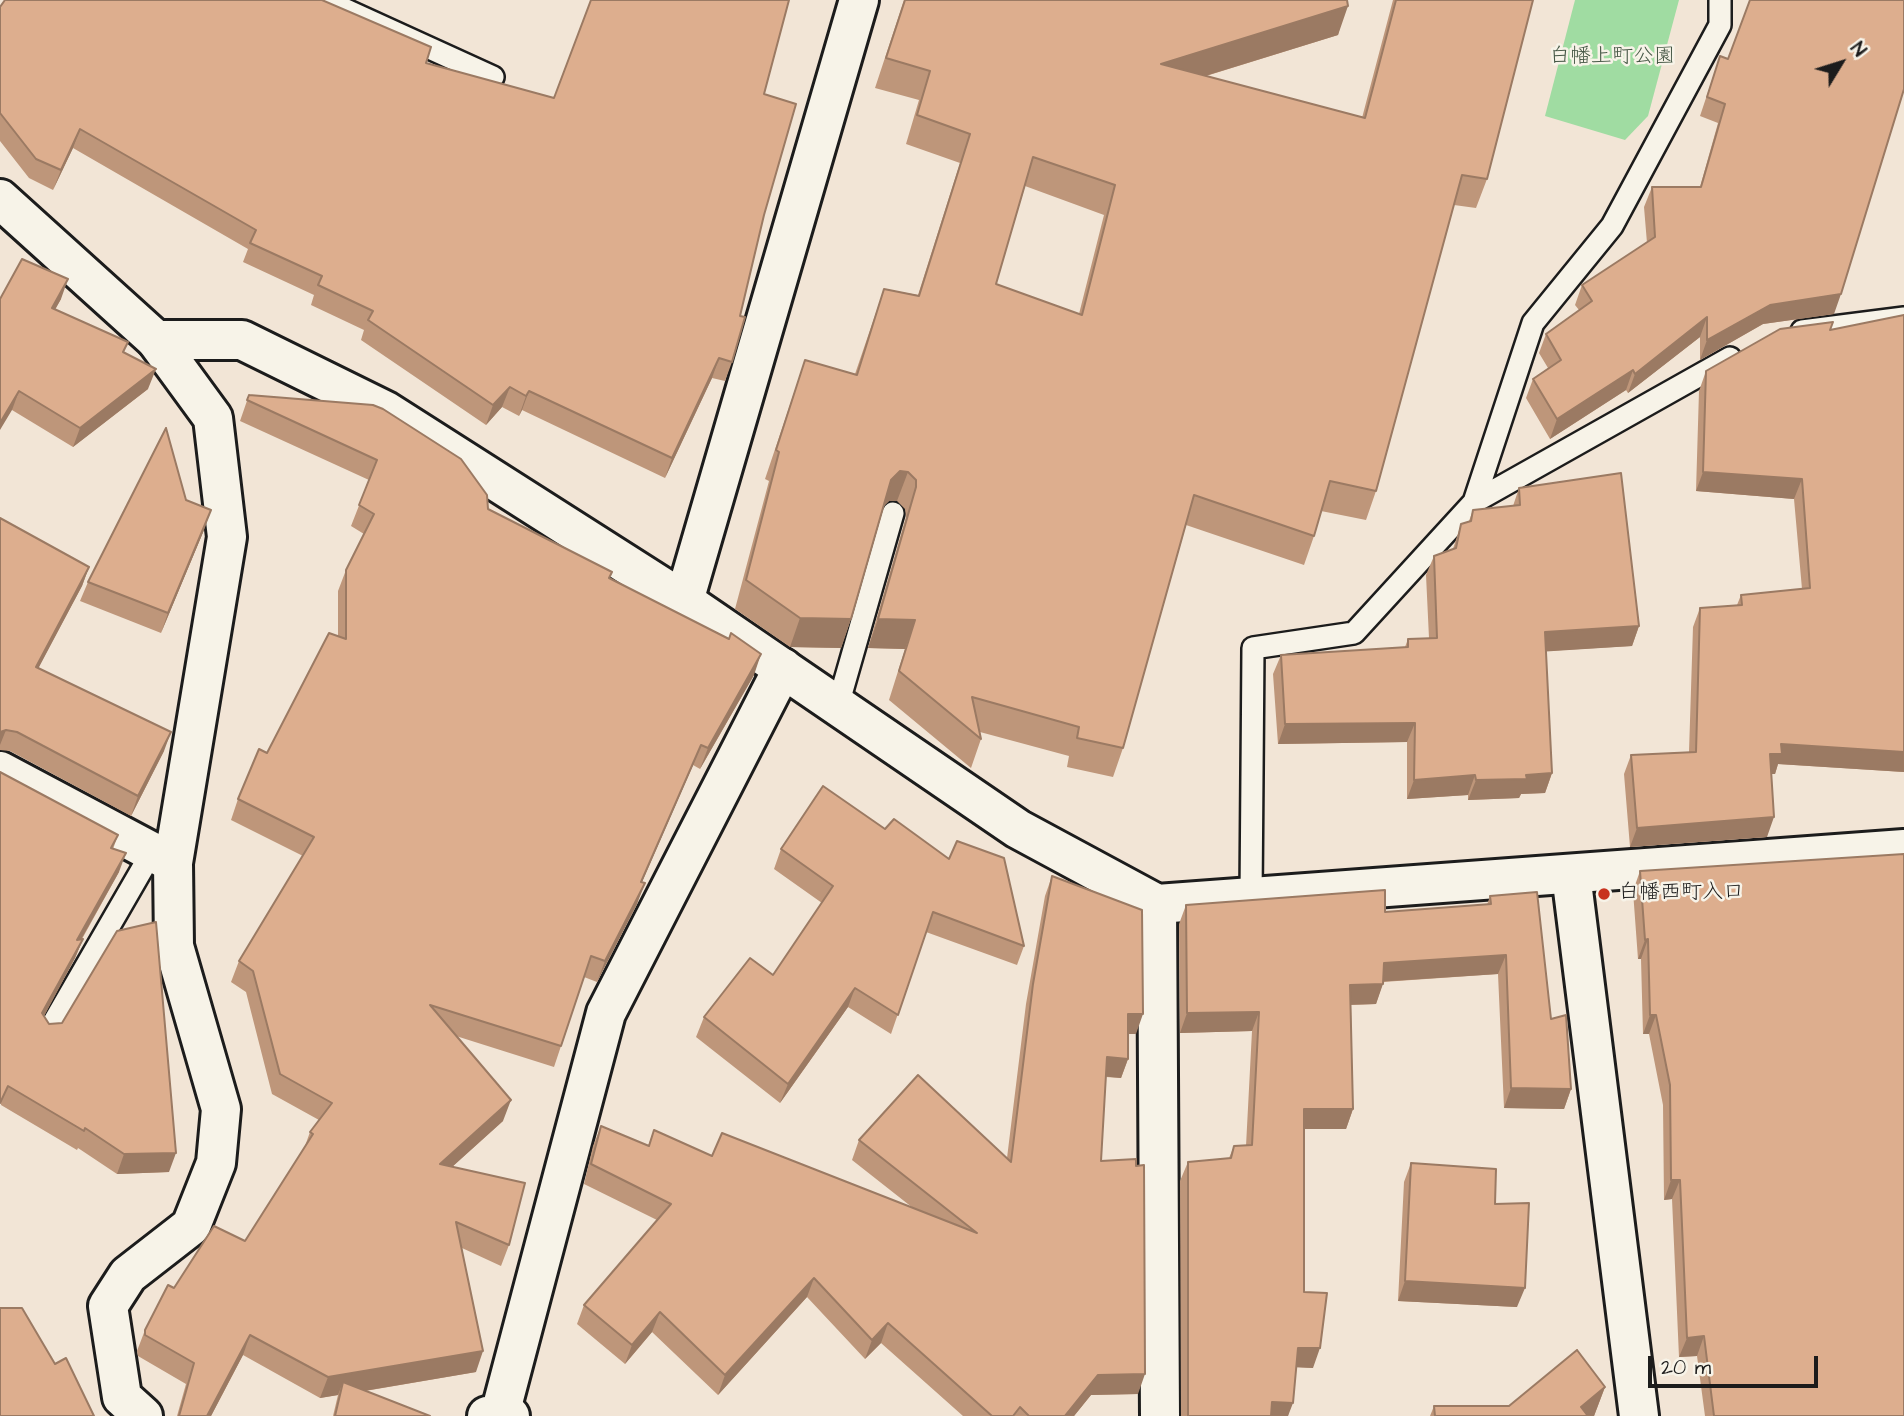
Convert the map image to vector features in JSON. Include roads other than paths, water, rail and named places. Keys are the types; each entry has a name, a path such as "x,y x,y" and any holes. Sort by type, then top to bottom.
{"street":[{"path":"684,601 859,0"},
{"path":"0,199 156,340 212,418 227,537 163,858 174,946 221,1109 216,1163 191,1226 128,1275 108,1306 122,1397 143,1416"},
{"path":"156,340 242,340 386,411 684,601 1018,829 1157,905 1904,849"},
{"path":"499,1415 606,1013 783,668"},
{"path":"0,771 163,858"},
{"path":"1571,874 1639,1416"},
{"path":"1157,905 1160,1416"}],"lane":[{"path":"324,0 493,77"},
{"path":"1474,502 1533,323 1612,226 1720,25 1720,0"},
{"path":"1783,334 1904,318"},
{"path":"1251,898 1252,648 1354,633 1474,502 1745,349"},
{"path":"838,705 893,513"},
{"path":"48,1032 163,858"}],"place":[{"name":"白幡西町入口","path":"1604,894"}],"park label":[{"name":"白幡上町公園","path":"1612,58"}]}
